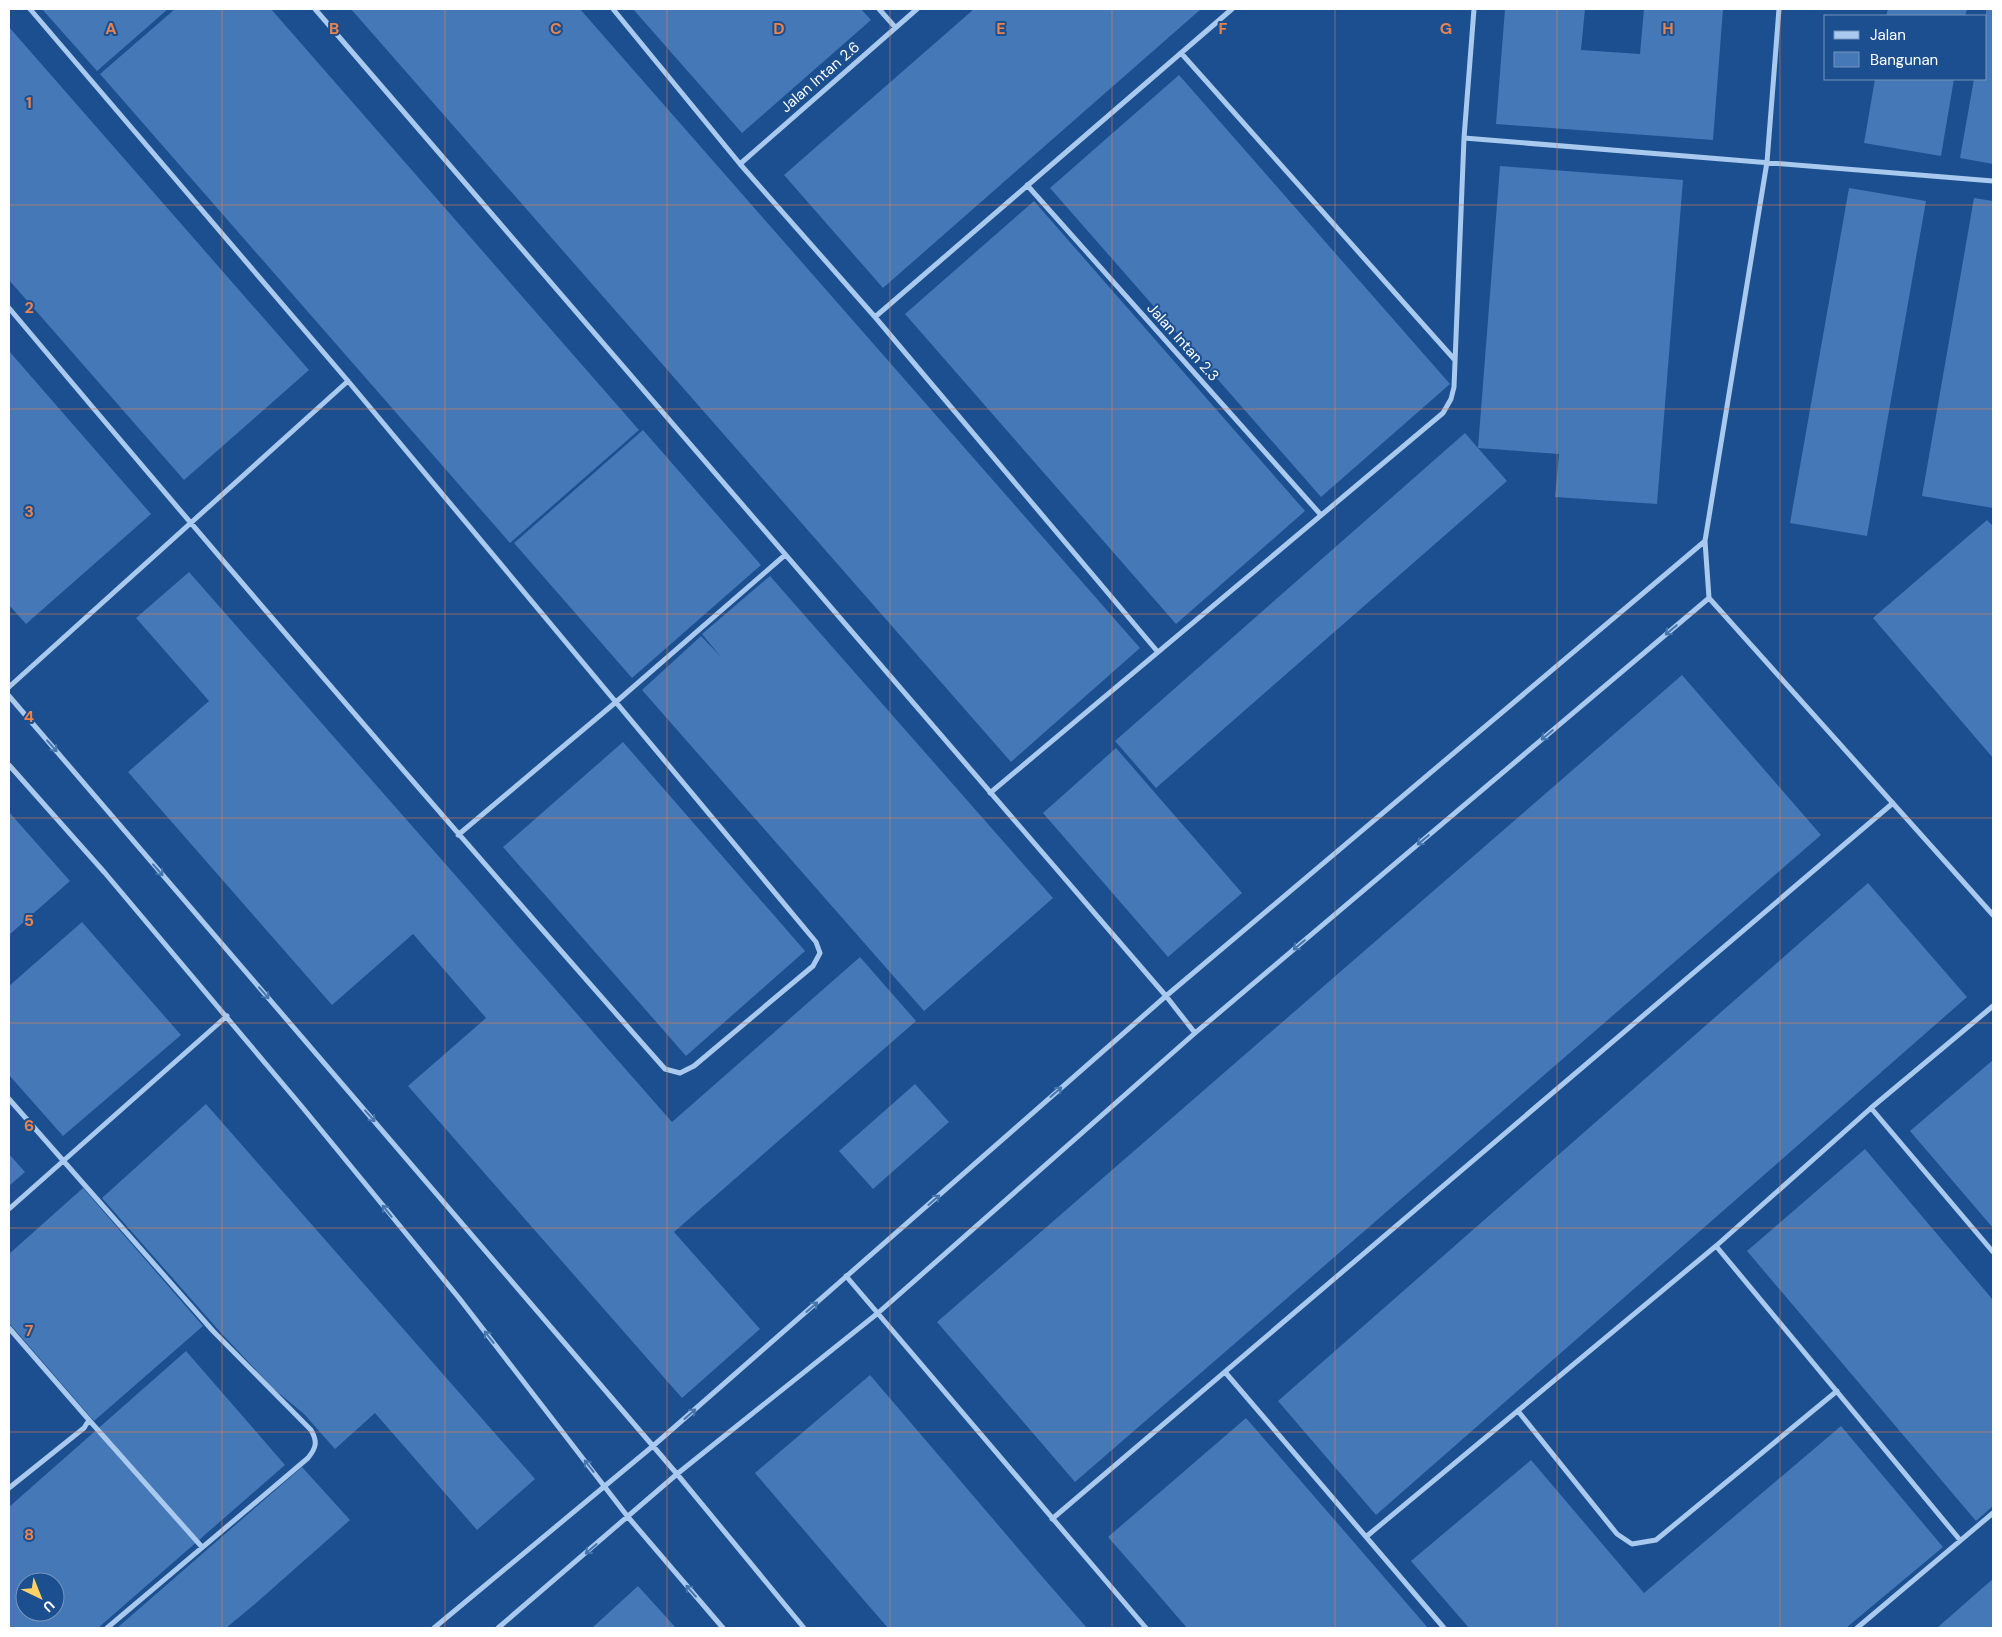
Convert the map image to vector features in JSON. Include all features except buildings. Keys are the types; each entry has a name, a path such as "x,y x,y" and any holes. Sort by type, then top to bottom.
{"street":[{"path":"9,308 190,523 458,835 665,1069 680,1073 702,1060 813,966 820,953 816,942 348,381 30,9"},
{"path":"315,9 1166,996 1195,1033"},
{"path":"613,9 740,164 875,316 1157,651"},
{"path":"879,9 895,27"},
{"name":"Jalan Intan 2.6","path":"740,164 916,9"},
{"path":"875,316 1232,9"},
{"path":"990,793 1443,413 1452,393 1464,138 1474,9"},
{"path":"1779,9 1767,162 1705,541 1709,598 1993,915"},
{"path":"1181,53 1454,359"},
{"path":"1464,138 1993,181"},
{"name":"Jalan Intan 2.3","path":"1027,186 1321,515"},
{"path":"9,687 348,381"},
{"path":"434,1628 653,1446 1166,996 1705,541"},
{"path":"458,835 616,702 785,555"},
{"path":"498,1628 677,1474 878,1313 1195,1033 1709,598"},
{"path":"9,696 677,1474 804,1628"},
{"path":"9,765 105,873 227,1016 459,1298 628,1517 723,1628"},
{"path":"1052,1519 1893,803"},
{"path":"1367,1536 1716,1246 1871,1108 1993,1006"},
{"path":"9,1209 227,1016"},
{"path":"9,1099 214,1331 314,1435 316,1446 308,1458 108,1628"},
{"path":"1871,1108 1993,1252"},
{"path":"1716,1246 1960,1540"},
{"path":"846,1276 1146,1628"},
{"path":"9,1328 202,1547"},
{"path":"1224,1372 1367,1536 1444,1628"},
{"path":"1518,1411 1617,1534 1632,1544 1656,1540 1837,1391"},
{"path":"9,1488 84,1428 89,1420"},
{"path":"1857,1628 1993,1513"}]}
